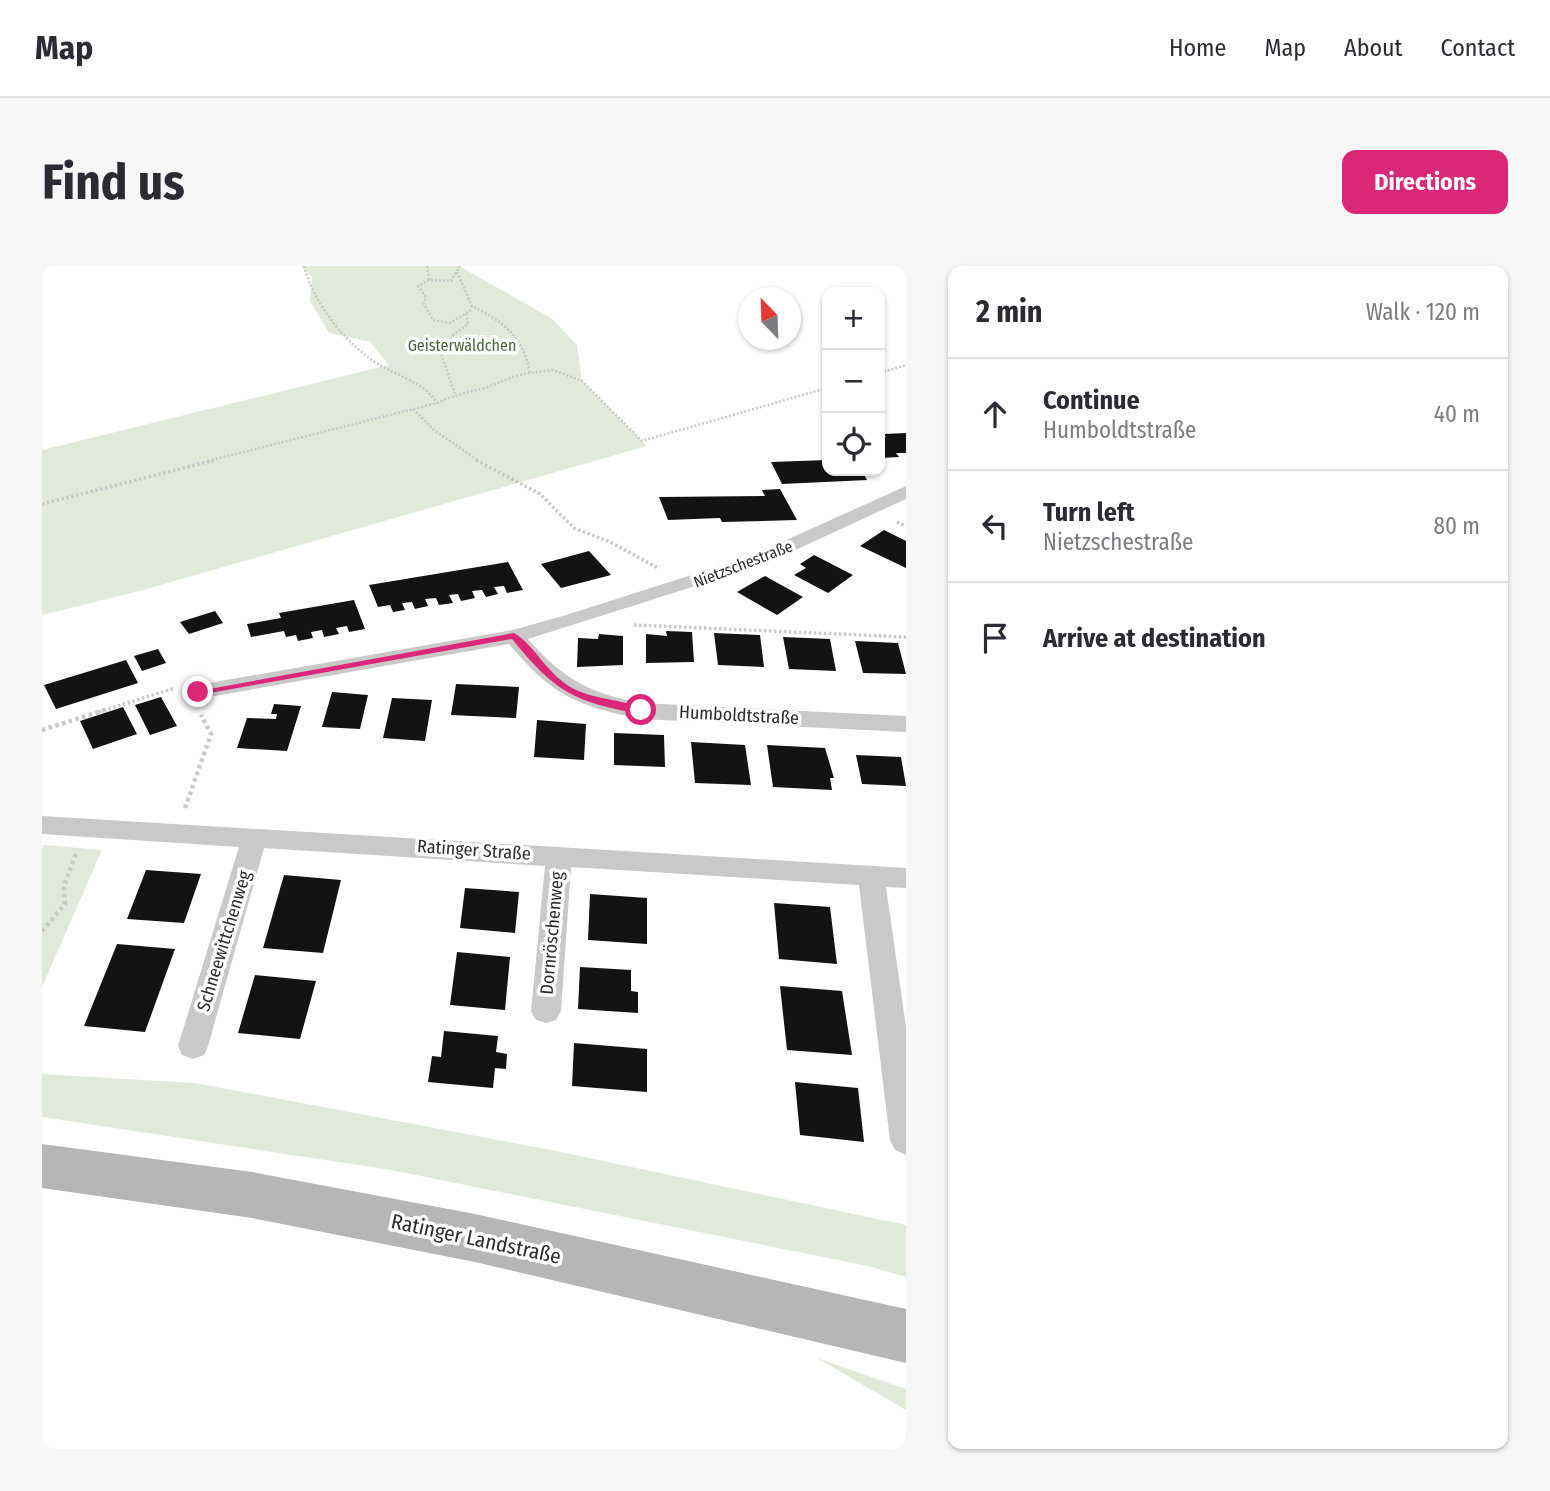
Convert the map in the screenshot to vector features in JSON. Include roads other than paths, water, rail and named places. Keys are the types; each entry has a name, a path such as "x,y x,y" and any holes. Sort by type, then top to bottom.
{"main road":[{"name":"Ratinger Landstraße","path":"42,1166 252,1195 462,1235 906,1336"}],"street":[{"name":"Nietzschestraße","path":"198,692 514,636 573,620 758,560 906,492"},
{"name":"Humboldtstraße","path":"514,636 545,674 570,691 601,704 641,710 906,724"},
{"name":"Ratinger Straße","path":"42,825 906,878"},
{"name":"Schneewittchenweg","path":"192,1046 255,836"},
{"name":"Dornröschenweg","path":"546,1011 559,856"},
{"path":"871,876 906,1140"}],"park label":[{"name":"Geisterwäldchen","path":"462,345"}]}
